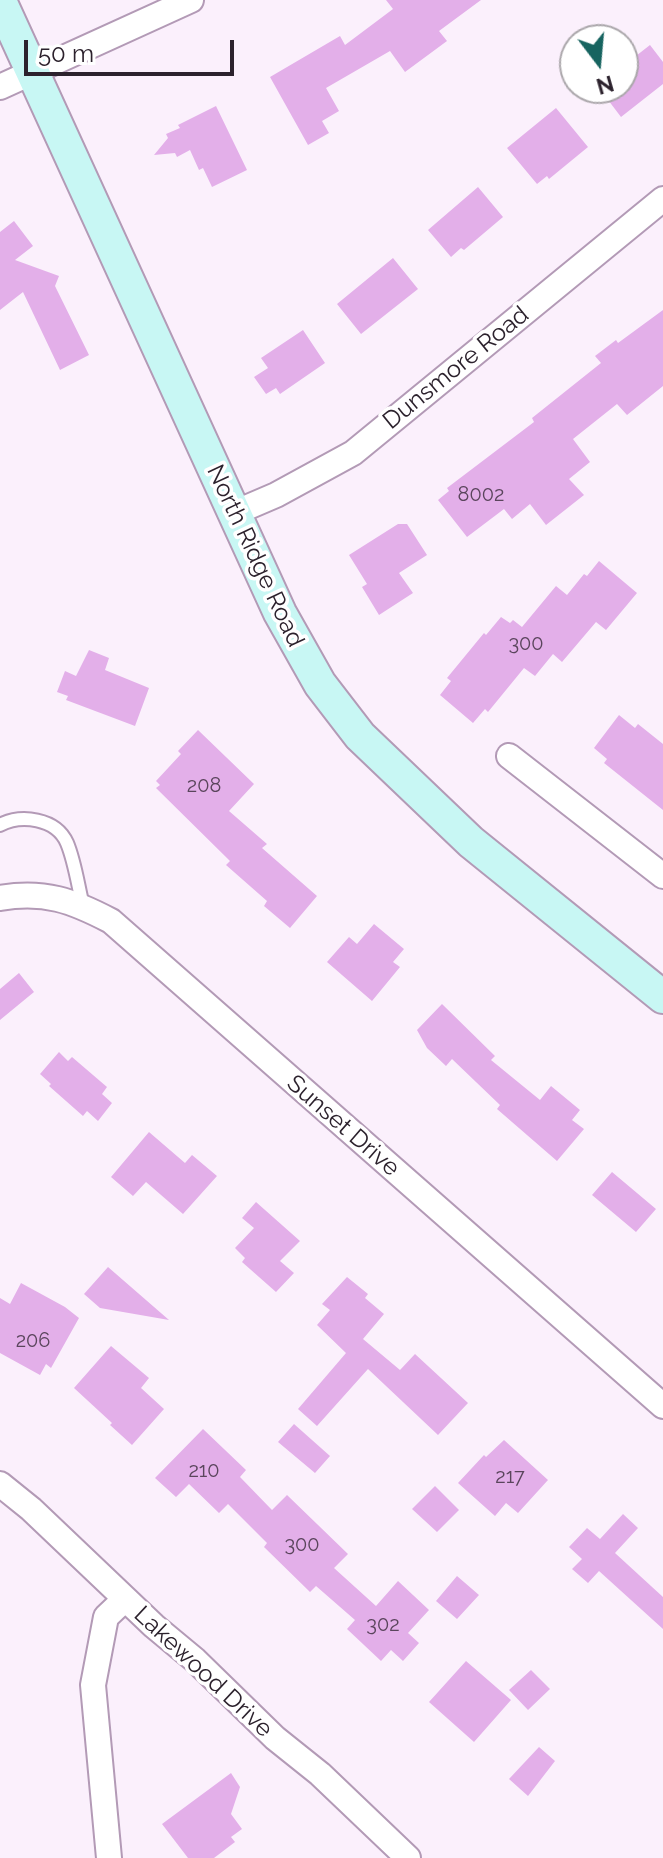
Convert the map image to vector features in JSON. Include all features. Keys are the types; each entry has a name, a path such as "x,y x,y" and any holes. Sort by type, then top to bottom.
{"main road":[{"name":"North Ridge Road","path":"0,1 234,513 300,653 320,684 360,736 471,842 663,997"}],"street":[{"path":"0,87 191,0"},
{"name":"Dunsmore Road","path":"234,513 276,495 353,453 663,199"},
{"path":"509,756 663,876"},
{"name":"Sunset Drive","path":"0,898 40,894 83,906 111,921 663,1406"},
{"name":"Lakewood Drive","path":"0,1484 31,1509 408,1858"},
{"path":"109,1858 93,1685 106,1617 125,1599"}],"lane":[{"path":"0,825 23,818 47,823 67,840 83,906"}],"building":[{"path":"386,0 481,0 439,31 447,41 405,72 390,51 326,88 339,111 322,121 329,133 308,145 270,77 340,36 345,45 393,9"},
{"path":"650,45 663,62 663,84 639,103 639,54"},
{"path":"611,104 638,104 621,117"},
{"path":"216,106 247,170 212,187 203,168 199,170 190,150 177,157 175,153 154,155 168,138 166,134"},
{"path":"556,108 588,147 549,179 547,176 537,184 507,148"},
{"path":"478,187 503,217 451,257 428,230"},
{"path":"14,221 33,246 15,260 59,276 55,286 89,355 60,370 23,292 0,310 0,232"},
{"path":"393,258 418,289 361,334 337,304"},
{"path":"663,310 663,386 627,415 617,404 573,439 590,462 569,479 584,495 546,525 530,504 512,519 504,509 467,537 438,500 449,491 447,488 534,422 532,418 601,363 595,356"},
{"path":"303,330 325,363 280,394 276,388 266,394 254,377 268,368 261,358"},
{"path":"398,524 407,524 427,555 399,573 413,593 379,615 362,587 367,584 349,555"},
{"path":"599,561 637,593 606,630 596,622 562,662 553,654 535,676 524,668 488,712 485,709 473,723 440,695 451,681 447,678 501,617 510,623 513,620 522,627 556,586 567,595"},
{"path":"89,650 109,658 105,670 149,688 135,726 66,700 68,696 57,692 65,671 76,676"},
{"path":"619,715 635,728 638,724 663,744 663,810 604,763 607,759 594,748"},
{"path":"198,730 254,784 229,811 267,844 262,848 317,896 290,928 264,906 267,901 226,865 230,861 156,788 160,785 156,781"},
{"path":"374,924 404,949 393,962 400,967 372,1001 327,962 349,937 357,944"},
{"path":"19,973 34,992 0,1020 0,989"},
{"path":"442,1004 495,1056 491,1060 540,1100 551,1086 580,1110 572,1120 584,1129 557,1161 497,1109 500,1105 452,1059 446,1066 427,1048 417,1030"},
{"path":"59,1052 68,1061 72,1057 107,1087 102,1094 112,1103 98,1121 87,1111 83,1116 40,1074"},
{"path":"149,1132 185,1163 192,1155 217,1176 183,1214 146,1182 133,1196 111,1177"},
{"path":"612,1172 656,1209 636,1232 592,1195"},
{"path":"256,1202 300,1241 280,1261 294,1273 276,1292 242,1262 245,1258 235,1248 254,1228 242,1218"},
{"path":"108,1267 169,1320 100,1308 84,1294"},
{"path":"347,1277 368,1294 365,1298 384,1314 363,1339 400,1370 415,1354 468,1403 438,1435 368,1369 317,1426 298,1409 346,1353 317,1325 330,1310 322,1304"},
{"path":"21,1283 79,1318 51,1368 46,1364 40,1375 0,1353 0,1298 10,1304"},
{"path":"111,1346 149,1378 141,1388 164,1409 132,1445 74,1388"},
{"path":"294,1424 330,1456 315,1473 278,1442"},
{"path":"203,1429 246,1470 240,1477 272,1510 287,1495 348,1554 334,1568 376,1606 398,1581 429,1610 408,1633 419,1643 403,1661 391,1650 381,1661 347,1629 355,1620 316,1586 310,1592 264,1547 267,1543 228,1504 219,1513 189,1484 176,1497 155,1478"},
{"path":"504,1440 548,1480 518,1513 506,1503 495,1516 458,1483 484,1455 486,1457"},
{"path":"435,1486 459,1510 437,1532 412,1509"},
{"path":"623,1514 638,1528 615,1553 663,1597 663,1629 599,1571 588,1583 572,1569 582,1559 569,1547 587,1528 600,1539"},
{"path":"457,1576 479,1595 457,1619 436,1601"},
{"path":"466,1661 511,1700 474,1742 429,1702"},
{"path":"531,1670 550,1689 528,1710 509,1690"},
{"path":"539,1747 555,1761 528,1796 509,1779"},
{"path":"231,1773 240,1787 231,1814 242,1829 231,1837 235,1842 214,1858 188,1858 162,1824"}]}
